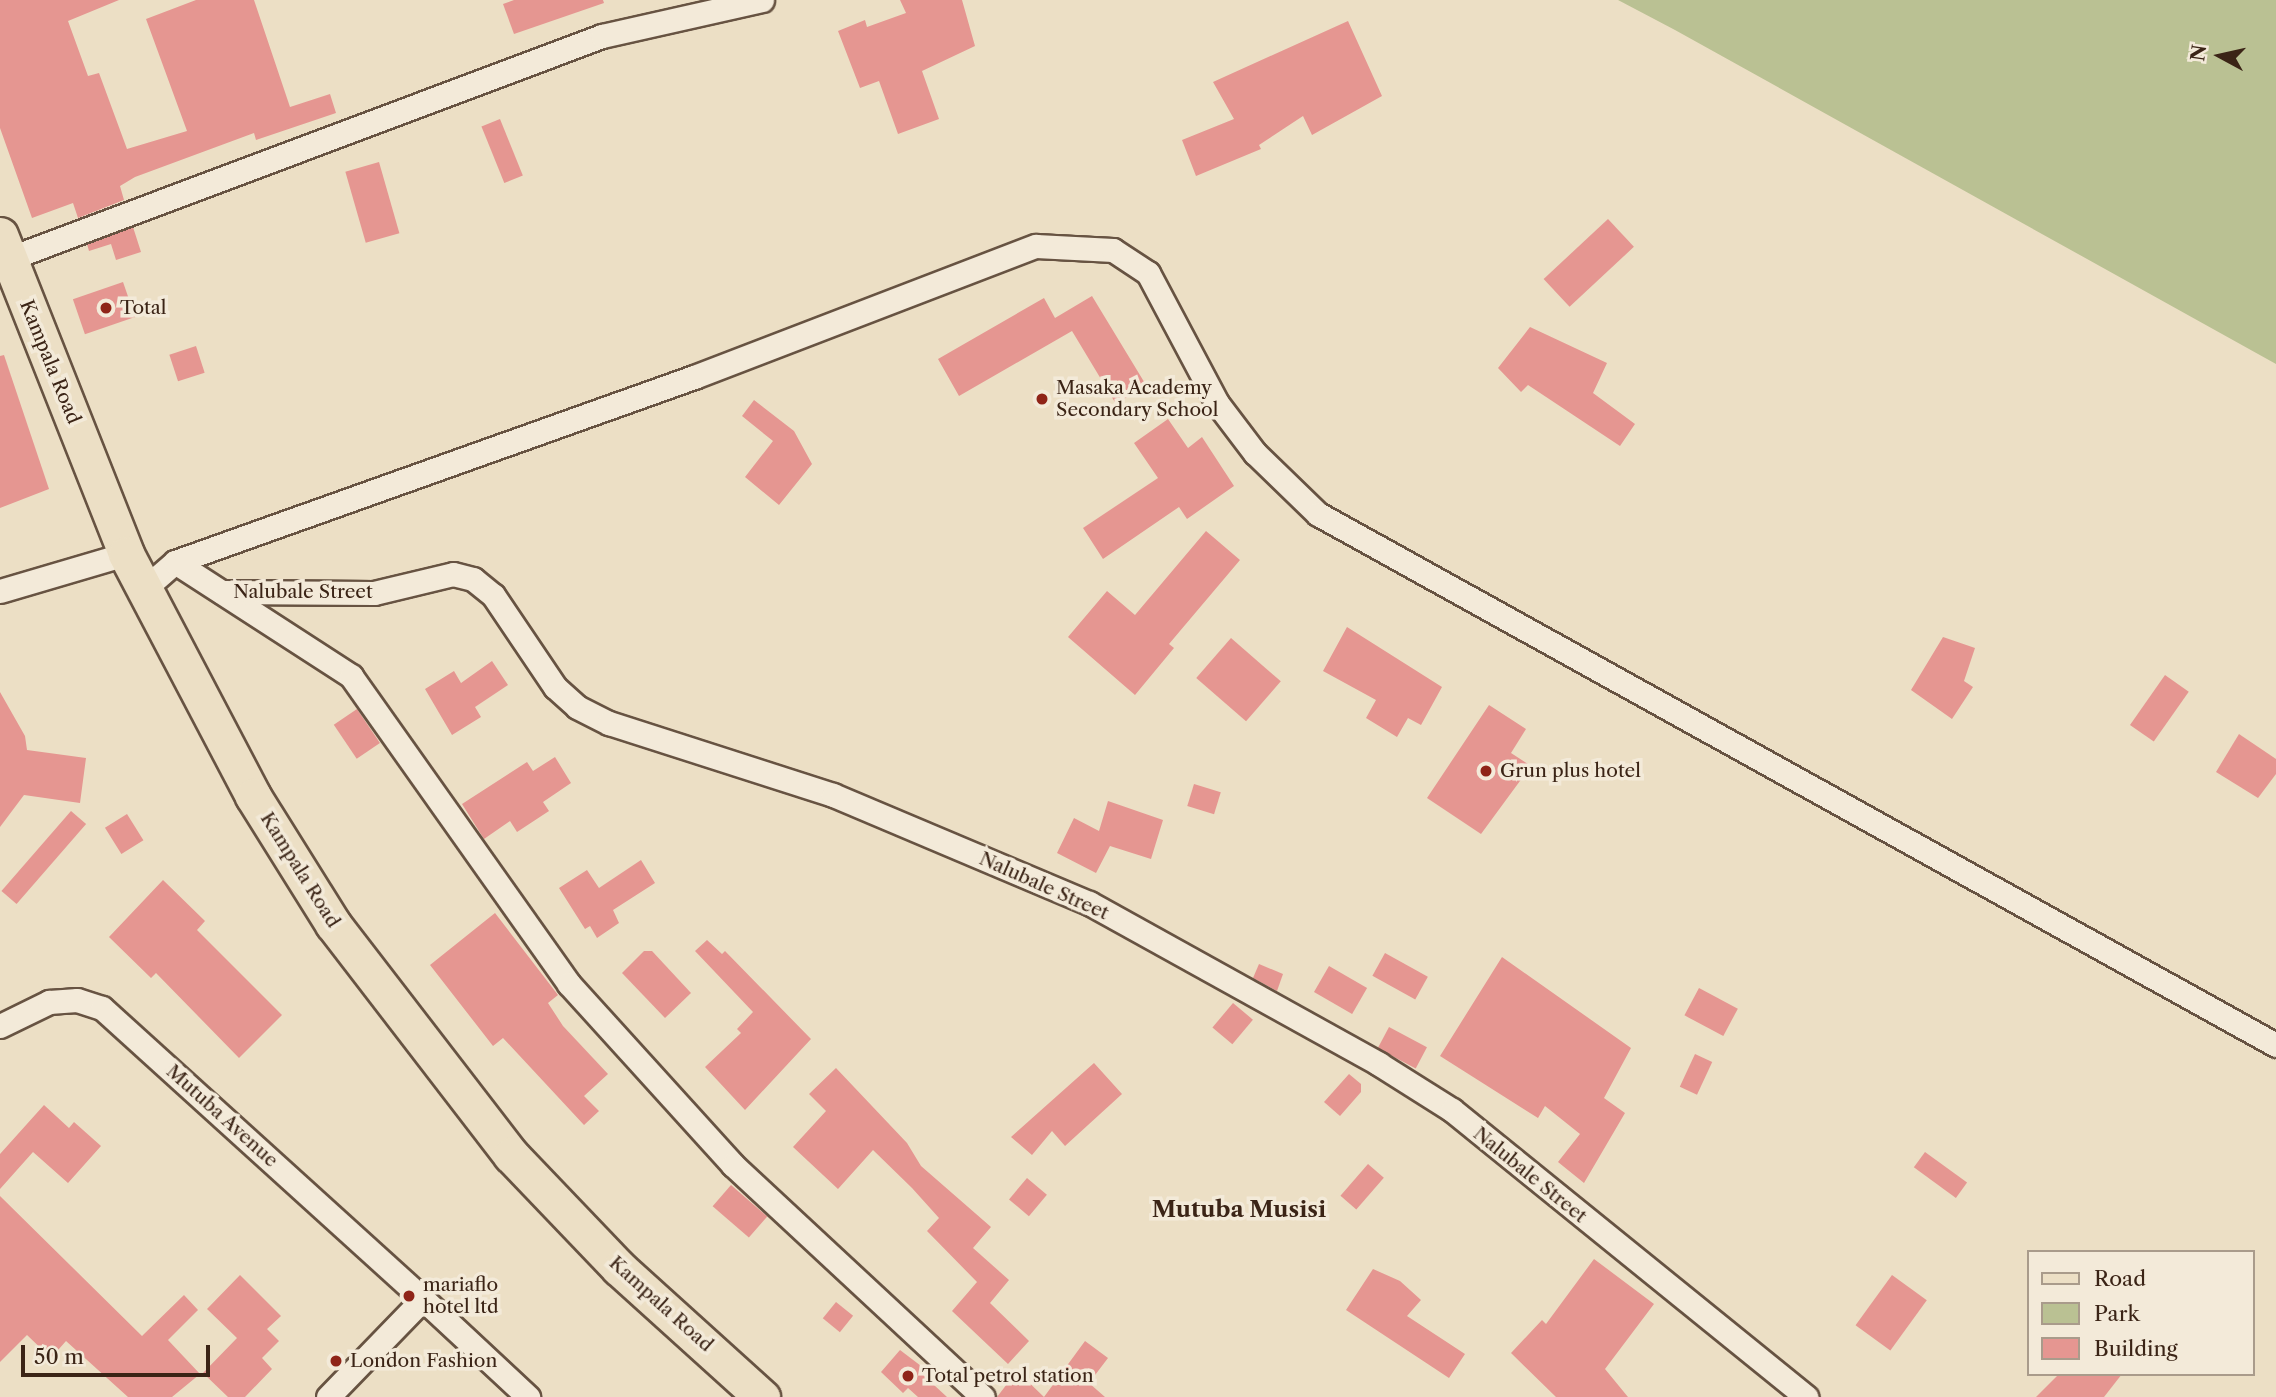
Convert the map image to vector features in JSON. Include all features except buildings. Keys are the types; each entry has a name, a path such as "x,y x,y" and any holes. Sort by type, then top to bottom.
{"main road":[{"name":"Kampala Road","path":"3,252 126,554 253,796 333,924 426,1050 511,1154 619,1268 746,1392"}],"street":[{"path":"3,252 602,36 762,0"},
{"path":"144,589 175,562 694,377 1036,246 1114,250 1148,273 1217,402 1255,453 1318,514 2276,1045"},
{"path":"0,591 126,554"},
{"path":"175,562 359,684 569,984 733,1165 982,1397"},
{"name":"Nalubale Street","path":"222,592 374,593 453,574 473,579 493,595 555,687 577,706 609,723 833,795 1089,903 1379,1064 1452,1110 1806,1397"},
{"name":"Mutuba Avenue","path":"0,1026 49,1002 77,1000 102,1008 423,1298 528,1397"},
{"path":"328,1397 423,1298"}],"green space":[{"path":"1618,0 2276,0 2276,364 1675,30"}],"place":[{"name":"Total","path":"106,308"},
{"name":"Masaka Academy Secondary School","path":"1042,399"},
{"name":"Grun plus hotel","path":"1486,771"},
{"name":"mariaflo hotel ltd","path":"409,1296"},
{"name":"London Fashion","path":"336,1361"},
{"name":"Total petrol station","path":"908,1376"}],"district":[{"name":"Mutuba Musisi","path":"1239,1209"}]}
